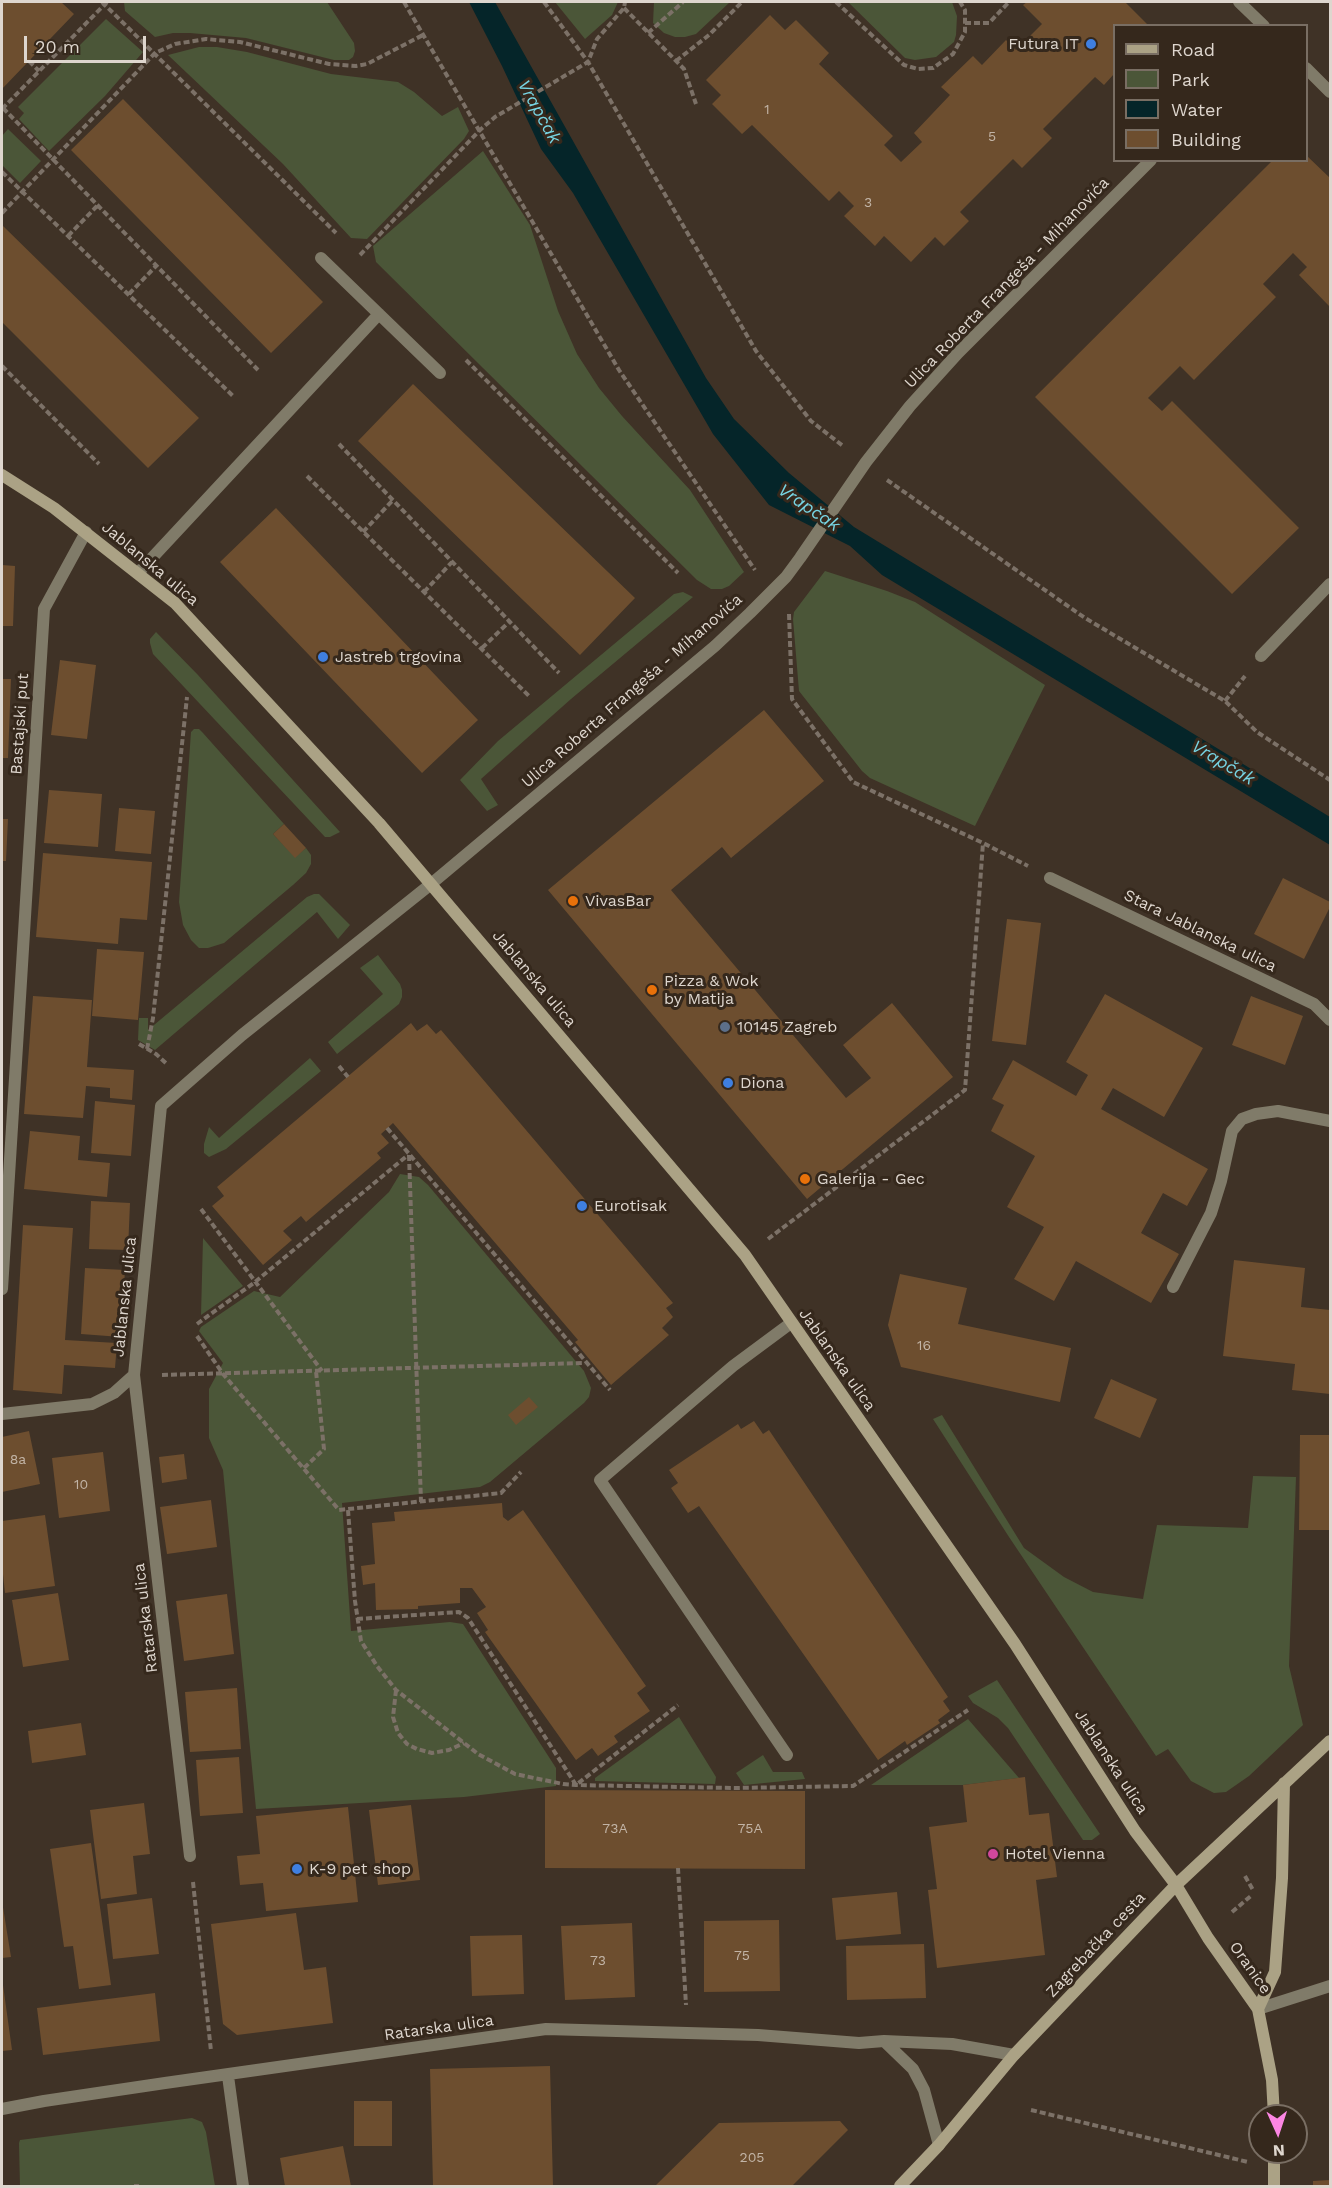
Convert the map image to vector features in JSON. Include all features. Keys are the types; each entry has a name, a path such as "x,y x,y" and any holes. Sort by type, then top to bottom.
{"street":[{"path":"1239,2 1262,24"},
{"path":"1308,70 1330,92"},
{"name":"Ulica Roberta Frangeša - Mihanovića","path":"431,884 715,646 779,584 800,558 866,462 910,406 958,353 1149,162"},
{"path":"321,258 440,373"},
{"path":"138,573 379,314"},
{"name":"Jablanska ulica","path":"2,475 54,508 175,603 288,722 379,823 745,1255 1015,1644 1135,1831 1176,1885"},
{"name":"Bastajski put","path":"2,1289 44,609 86,532"},
{"path":"1261,656 1330,584"},
{"name":"Stara Jablanska ulica","path":"1050,878 1314,1004 1330,1020"},
{"name":"Jablanska ulica","path":"134,1375 161,1106 242,1035 431,884"},
{"path":"1173,1287 1211,1213 1232,1131 1242,1119 1256,1114 1278,1112 1330,1122"},
{"path":"787,1755 600,1480 733,1366 791,1323"},
{"path":"2,1414 92,1404 114,1393 134,1375"},
{"name":"Ratarska ulica","path":"134,1375 190,1856"},
{"name":"Zagrebačka cesta","path":"900,2187 939,2145 1014,2055 1176,1885 1330,1741"},
{"path":"1258,2009 1275,1972 1282,1878 1284,1784"},
{"name":"Oranice","path":"1176,1885 1208,1938 1258,2009 1270,2064 1273,2104"},
{"path":"1258,2009 1330,1986"},
{"name":"Ratarska ulica","path":"2,2109 44,2101 546,2029 758,2035 859,2043 884,2041 952,2044 1014,2055"},
{"path":"884,2041 913,2069 924,2090 939,2145"},
{"path":"228,2076 243,2187"},
{"path":"1274,2164 1274,2187"}],"path":[{"path":"106,2 2,109 258,370"},
{"path":"404,2 619,370 752,564"},
{"path":"360,255 495,117 588,62 597,39 624,8 625,2"},
{"path":"648,33 683,2"},
{"path":"676,61 709,35 742,2"},
{"path":"836,2 904,65 918,69 933,68 952,54 965,32 965,10 960,2"},
{"path":"965,23 989,23 1009,2"},
{"path":"624,8 684,69 696,104"},
{"path":"2,213 155,53 175,44 206,39 240,42 329,64 356,66 367,64 423,36"},
{"path":"30,61 39,71"},
{"path":"2,172 232,396"},
{"path":"68,236 97,206"},
{"path":"129,294 156,266"},
{"path":"2,366 99,464"},
{"path":"339,444 559,673"},
{"path":"307,476 530,697"},
{"path":"363,532 393,500"},
{"path":"424,592 452,562"},
{"path":"789,603 792,699 853,782 983,843 1050,878"},
{"path":"482,648 510,621"},
{"path":"147,1049 154,1006 187,697"},
{"path":"767,1239 965,1090 983,843"},
{"path":"139,1044 156,1054 188,1082"},
{"path":"339,1066 348,1077"},
{"path":"387,1128 610,1390"},
{"path":"197,1324 255,1282 409,1155"},
{"path":"409,1155 421,1502"},
{"path":"201,1209 322,1371"},
{"path":"197,1336 223,1374 339,1510 501,1493 521,1472"},
{"path":"134,1375 585,1363"},
{"path":"304,1468 324,1449 315,1371"},
{"path":"348,1510 357,1619 361,1641 376,1666 396,1690 478,1754 515,1773 576,1785 734,1788 853,1786 968,1710"},
{"path":"357,1619 459,1612 468,1618 576,1785"},
{"path":"396,1690 393,1718 398,1733 407,1744 432,1753 449,1750 464,1743"},
{"path":"576,1785 678,1705"},
{"path":"190,1856 212,2057"},
{"path":"678,1868 686,2007"},
{"path":"1245,1876 1254,1893"},
{"path":"1031,2110 1248,2162"},
{"path":"134,2187 139,2187"}],"green space":[{"path":"124,2 327,2 354,43 355,51 349,60 334,60 246,38 190,33 173,33 155,37 125,11"},
{"path":"555,2 618,2 612,15 585,39"},
{"path":"654,2 730,2 696,34 675,37 664,33 653,23"},
{"path":"848,2 952,2 957,16 954,42 936,57 915,60 905,58"},
{"path":"106,19 143,52 105,96 49,151 19,119 24,113 18,107"},
{"path":"199,47 217,47 247,52 331,74 398,82 414,92 442,116 458,107 469,131 464,139 367,239 351,238 283,164 168,55"},
{"path":"8,129 41,161 20,183 2,165 2,136"},
{"path":"483,151 530,225 558,311 577,354 599,388 622,416 690,490 744,572 729,586 722,589 711,589 697,580 376,262 373,246"},
{"path":"825,571 915,602 1045,685 975,826 870,778 799,691 794,612"},
{"path":"683,592 693,597 571,699 481,779 498,805 487,811 460,780 498,741 674,594"},
{"path":"156,632 340,832 325,837 153,654 150,639"},
{"path":"199,729 203,733 284,824 273,834 295,857 306,848 311,855 311,864 306,873 293,885 224,943 208,948 199,948 191,940 183,925 179,902 191,732"},
{"path":"319,894 350,925 338,939 317,912 155,1050 138,1040 139,1018 148,1018 148,1030 307,897"},
{"path":"378,955 400,984 402,997 399,1004 337,1054 328,1042 383,994 360,968"},
{"path":"310,1058 321,1071 226,1149 209,1157 204,1153 209,1127 219,1138"},
{"path":"400,1174 419,1177 428,1185 584,1371 591,1388 589,1397 584,1403 490,1482 480,1487 342,1503 351,1631 450,1622 463,1624 556,1768 556,1786 464,1797 256,1809 223,1470 209,1438 209,1389 223,1363 199,1331 201,1327 254,1291 280,1297 389,1192"},
{"path":"203,1238 243,1286 201,1315"},
{"path":"942,1415 1024,1548 1064,1577 1093,1592 1143,1599 1157,1525 1248,1528 1253,1476 1296,1477 1289,1666 1303,1725 1249,1776 1226,1792 1214,1793 1191,1781 1168,1749 1156,1756 933,1419"},
{"path":"997,1680 1100,1834 1092,1840 1083,1840 1008,1728 998,1718 973,1703 968,1696"},
{"path":"679,1717 716,1777 715,1784 595,1781 595,1778"},
{"path":"968,1719 1019,1778 963,1785 871,1785"},
{"path":"763,1755 773,1772 802,1772 805,1779 744,1785 736,1773"},
{"path":"192,2118 202,2122 206,2132 215,2186 20,2186 20,2140"}],"water":[{"name":"Vrapčak","path":"469,2 495,2 706,378 734,419 789,473 854,527 1330,817 1330,845 882,575 850,546 769,505 713,434 573,193 541,149"}],"building":[{"path":"2,2 61,2 74,14 2,89"},
{"path":"1027,2 1125,2 1147,24 1113,24 1113,75 1104,85 1095,77 1043,129 1052,138 1022,168 1013,159 960,212 969,221 944,246 935,237 911,262 884,236 875,246 844,216 854,206 839,191 829,201 752,125 742,134 712,104 721,95 706,80 770,15 785,30 796,20 829,53 819,64 893,136 884,145 901,162 922,142 914,133 950,95 941,87 973,56 982,65 1006,40 1016,50 1042,24 1023,5"},
{"path":"123,99 323,302 271,353 71,150"},
{"path":"1308,157 1330,178 1330,307 1299,275 1307,267 1293,253 1263,284 1276,297 1194,380 1180,366 1148,398 1162,411 1172,401 1299,528 1232,594 1035,397 1271,162 1308,162"},
{"path":"2,225 199,418 148,468 2,322"},
{"path":"413,384 635,598 580,655 358,441"},
{"path":"276,508 478,720 422,773 220,562"},
{"path":"2,565 15,566 13,626 2,626"},
{"path":"60,660 96,665 87,739 51,735"},
{"path":"2,679 11,679 8,758 2,758"},
{"path":"764,710 824,781 731,858 722,847 671,890 846,1098 871,1078 843,1045 892,1003 953,1077 807,1199 548,890"},
{"path":"49,790 102,794 98,847 44,843"},
{"path":"119,808 155,811 151,854 115,851"},
{"path":"2,819 8,819 6,861 2,861"},
{"path":"284,824 306,848 295,858 273,834"},
{"path":"43,853 152,862 147,920 120,918 118,944 36,937"},
{"path":"1283,878 1330,902 1330,907 1304,959 1254,934"},
{"path":"1007,919 1041,923 1026,1045 992,1041"},
{"path":"97,949 144,952 138,1020 92,1016"},
{"path":"1105,994 1203,1048 1164,1117 1113,1088 1101,1109 1208,1169 1187,1206 1163,1193 1141,1233 1179,1254 1151,1303 1076,1261 1054,1301 1014,1279 1044,1227 1007,1207 1035,1156 991,1131 1004,1105 992,1099 1013,1060 1076,1096 1088,1075 1066,1062"},
{"path":"33,996 92,1000 87,1067 134,1070 132,1100 110,1098 110,1088 86,1086 83,1118 24,1114"},
{"path":"1251,996 1303,1016 1285,1065 1232,1045"},
{"path":"411,1023 417,1031 427,1024 436,1034 441,1030 673,1303 666,1308 673,1317 662,1328 669,1335 611,1385 575,1342 578,1340 393,1123 381,1134 389,1143 377,1153 381,1158 306,1222 301,1216 283,1231 292,1240 263,1265 212,1206 224,1196 217,1187"},
{"path":"95,1101 135,1105 131,1156 91,1153"},
{"path":"30,1131 80,1136 78,1160 110,1163 107,1197 24,1189"},
{"path":"91,1201 130,1203 128,1250 89,1249"},
{"path":"23,1225 73,1228 65,1340 117,1343 115,1368 64,1365 62,1394 13,1390"},
{"path":"1234,1260 1305,1268 1301,1307 1330,1310 1330,1394 1292,1390 1295,1364 1223,1356"},
{"path":"85,1268 125,1270 121,1337 81,1334"},
{"path":"900,1274 967,1288 958,1324 1071,1348 1060,1402 901,1367 888,1325"},
{"path":"1111,1379 1157,1399 1140,1438 1094,1418"},
{"path":"529,1397 538,1407 516,1425 508,1415"},
{"path":"754,1421 763,1434 769,1430 948,1697 943,1701 950,1711 938,1720 940,1723 907,1745 905,1741 878,1760 699,1506 688,1513 671,1488 678,1483 669,1470 738,1424 741,1429"},
{"path":"29,1431 40,1484 2,1492 2,1437"},
{"path":"1300,1435 1330,1435 1330,1530 1299,1530"},
{"path":"103,1452 110,1511 59,1518 52,1458"},
{"path":"184,1454 187,1479 162,1483 159,1457"},
{"path":"211,1500 217,1547 167,1554 160,1507"},
{"path":"502,1503 503,1517 508,1521 523,1510 646,1686 637,1693 650,1711 614,1736 618,1742 598,1756 592,1748 576,1760 485,1632 488,1630 477,1613 486,1607 472,1588 460,1588 460,1603 418,1606 418,1609 376,1610 375,1583 363,1585 361,1566 375,1564 372,1523 395,1521 394,1512"},
{"path":"45,1515 55,1586 5,1593 2,1565 2,1521"},
{"path":"58,1593 69,1660 23,1667 12,1600"},
{"path":"227,1594 234,1654 184,1661 176,1601"},
{"path":"237,1688 241,1749 190,1752 185,1692"},
{"path":"81,1723 86,1755 32,1763 28,1731"},
{"path":"239,1757 243,1813 200,1816 196,1760"},
{"name":"Hotel Vienna","path":"1025,1777 1029,1815 1049,1813 1057,1877 1036,1880 1045,1955 937,1968 928,1890 937,1889 929,1827 967,1822 963,1785"},
{"path":"545,1790 805,1791 805,1869 545,1868"},
{"path":"144,1803 150,1854 133,1856 137,1894 101,1899 90,1810"},
{"path":"411,1805 420,1880 378,1885 369,1810"},
{"name":"K-9 pet shop","path":"348,1807 358,1902 266,1911 263,1883 240,1885 237,1856 260,1854 256,1816"},
{"path":"91,1843 111,1985 79,1989 73,1946 64,1947 50,1849"},
{"path":"897,1892 901,1934 836,1940 832,1898"},
{"path":"152,1898 159,1954 113,1959 107,1904"},
{"path":"2,1901 11,1957 2,1958"},
{"path":"296,1913 304,1970 326,1967 333,2023 237,2035 223,2024 211,1924"},
{"path":"779,1920 780,1991 704,1992 704,1921"},
{"path":"632,1923 635,1997 565,2000 561,1926"},
{"path":"522,1935 524,1994 472,1996 470,1936"},
{"path":"924,1944 926,1998 847,2000 846,1946"},
{"path":"2,1986 12,2050 2,2051"},
{"path":"155,1993 160,2041 43,2055 37,2008"},
{"path":"550,2066 553,2186 433,2186 430,2069"},
{"path":"354,2101 392,2101 392,2146 354,2146"},
{"path":"840,2121 848,2130 792,2186 655,2186 719,2123"},
{"path":"343,2146 351,2186 285,2186 280,2158"},
{"path":"1330,2180 1330,2186 1313,2186 1313,2181"}],"place":[{"name":"Futura IT","path":"1091,44"},
{"name":"Jastreb trgovina","path":"323,657"},
{"name":"VivasBar","path":"573,901"},
{"name":"Pizza & Wok by Matija","path":"652,990"},
{"name":"10145 Zagreb","path":"725,1027"},
{"name":"Diona","path":"728,1083"},
{"name":"Galerija - Gec","path":"805,1179"},
{"name":"Eurotisak","path":"582,1206"},
{"name":"Hotel Vienna","path":"993,1854"},
{"name":"K-9 pet shop","path":"297,1869"}]}
